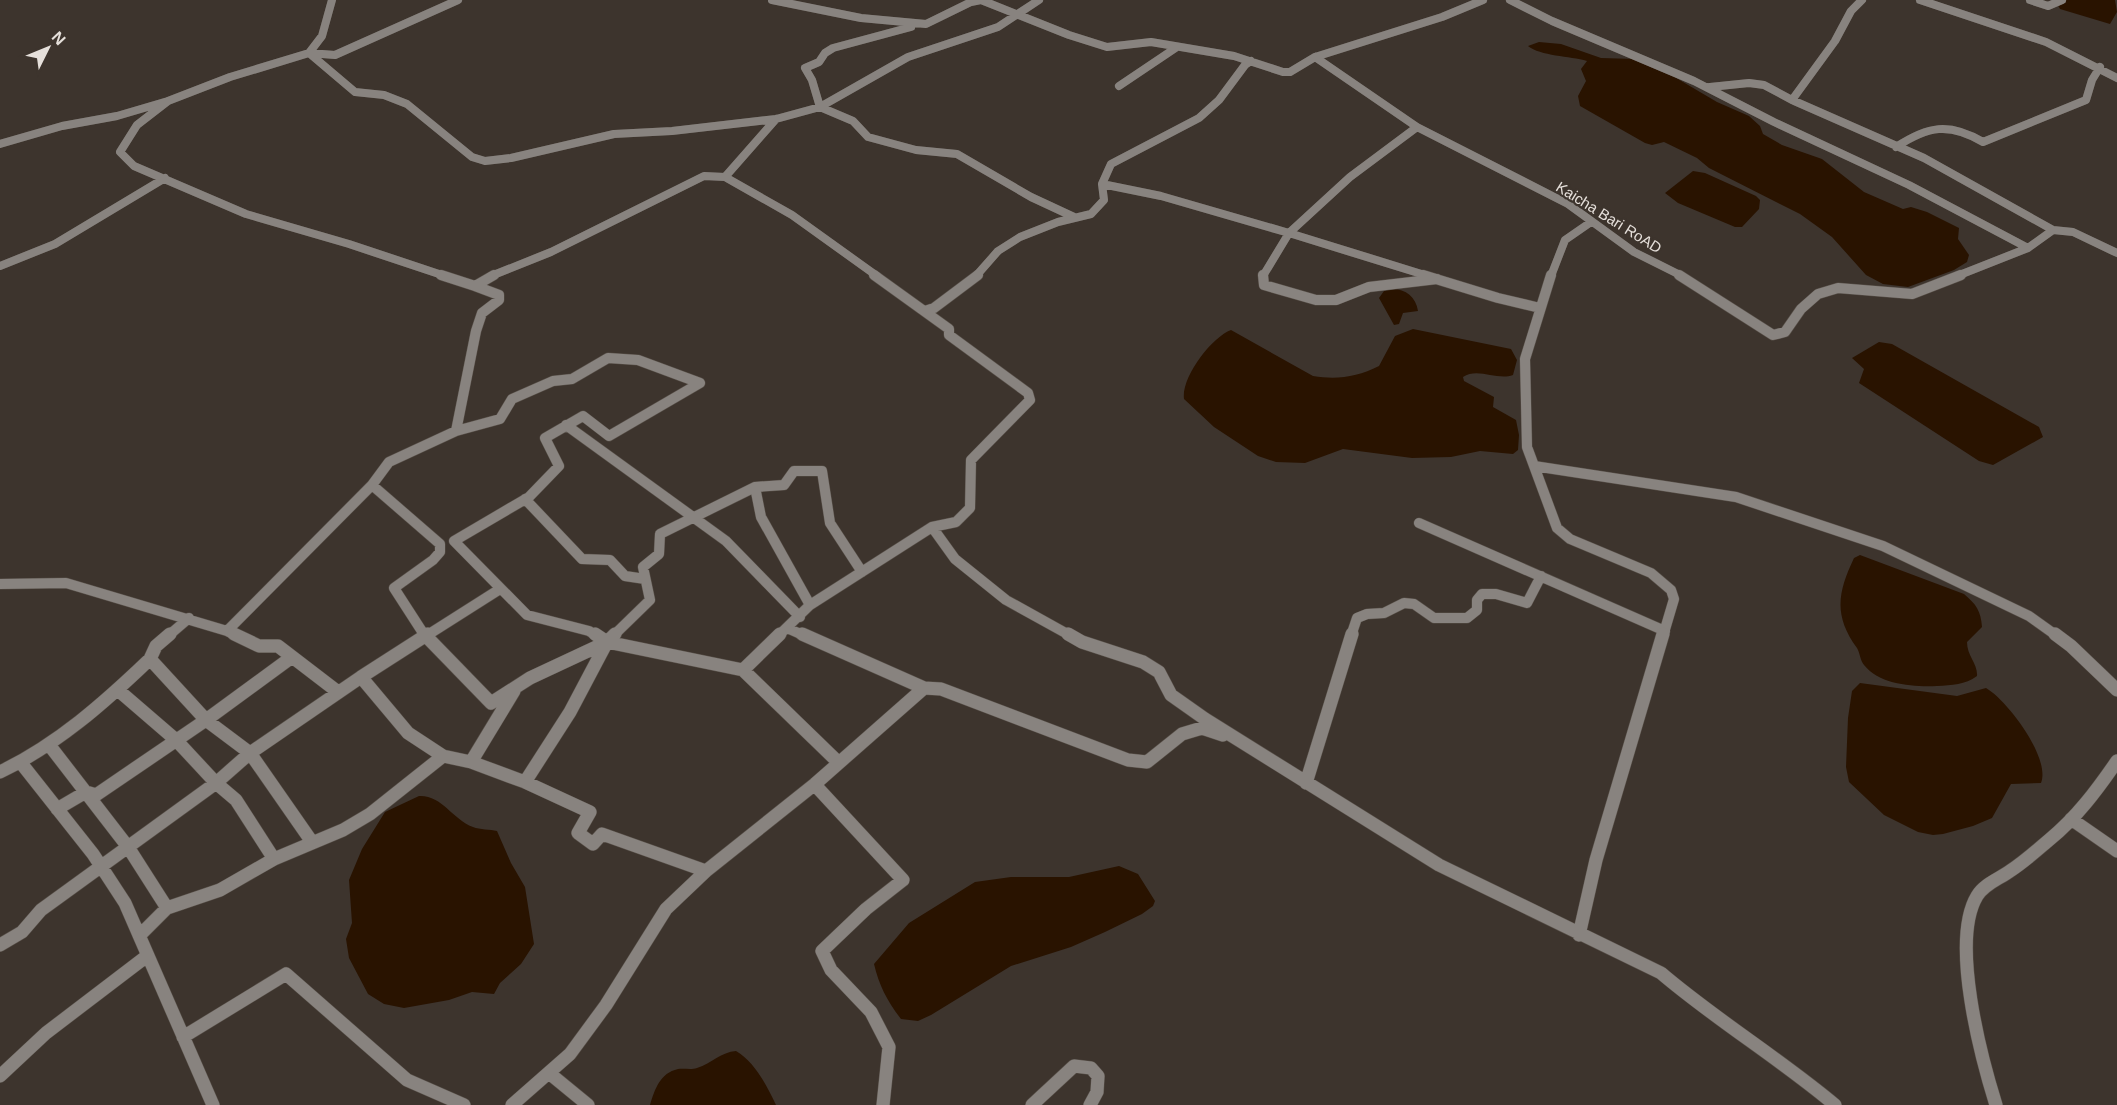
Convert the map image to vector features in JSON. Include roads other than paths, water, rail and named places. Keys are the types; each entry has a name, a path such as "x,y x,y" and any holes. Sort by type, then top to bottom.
{"street":[{"path":"309,53 316,47 325,28 332,0"},
{"path":"0,144 62,126 117,116 168,101 230,77 309,53 335,55 458,0"},
{"path":"772,0 861,18 926,24"},
{"path":"820,107 812,80 805,68 819,62 825,53 833,48 926,24 971,2 981,0 1007,13 1019,15 1069,35 1107,46 1151,42 1251,61 1275,70 1290,72 1315,57 1341,46 1463,10 1483,0"},
{"path":"309,53 355,92 395,97 407,104 472,157 485,161 511,158 614,134 672,131 776,119 820,107 908,57 998,27 1039,0"},
{"path":"1510,0 1708,87 1785,127 1822,142 1947,203 2028,248"},
{"path":"1792,100 1835,41 1851,11 1862,0"},
{"path":"1920,0 2047,43 2117,78"},
{"path":"2030,0 2048,6 2062,0"},
{"path":"1119,86 1177,47"},
{"name":"Kaicha Bari RoAD","path":"1315,57 1417,127 1569,204 1634,252 1680,274 1773,335 1785,332 1801,309 1818,294 1838,288 1912,294 1962,272 2028,248 2053,230"},
{"path":"925,311 934,308 983,271 998,251 1020,237 1074,217 1091,214 1104,200 1102,184 1111,164 1199,118 1219,100 1245,64 1251,61"},
{"path":"1896,147 1918,132 1934,129 1955,129 1971,133 1983,142 2007,134 2086,100 2092,80 2100,68"},
{"path":"1708,87 1749,83 1764,85 1792,100 1924,158 2053,230 2073,232 2117,253"},
{"path":"168,101 137,125 120,152 134,166 246,214 349,244 499,295 499,300 482,313 476,331 456,431"},
{"path":"820,107 852,119 861,125 868,137 916,150 957,153 1030,197 1074,217"},
{"path":"725,177 776,119"},
{"path":"1417,127 1364,165 1320,201 1289,233 1263,275 1264,285 1316,300 1336,300 1369,287 1437,279"},
{"path":"475,286 486,278 551,252 704,176 725,177 792,215 945,325 950,335 1028,393 1030,400 971,460 970,508 956,522 932,527 810,605 743,670"},
{"path":"0,266 55,244 165,178"},
{"path":"1102,184 1161,196 1540,308"},
{"path":"1579,935 1596,860 1674,599 1671,590 1651,573 1570,539 1557,528 1527,447 1525,359 1554,262 1565,240 1591,222"},
{"path":"227,631 372,485 389,462 456,431 500,418 512,399 552,381 572,380 608,358 638,360 700,383 609,436 583,416 545,438 559,466 525,499 454,541 440,544"},
{"path":"566,425 726,541 800,617"},
{"path":"1534,466 1736,497 1883,546 2029,616 2071,645 2117,690"},
{"path":"525,782 570,712 607,642 650,600 643,567 659,554 660,534 690,517 755,487 784,485 794,471 822,471 830,523 862,572"},
{"path":"372,485 440,544 440,552 433,561 394,588 425,636 492,703 530,678 607,642"},
{"path":"755,487 761,517 810,605"},
{"path":"525,499 582,559 610,560 625,576 645,579"},
{"path":"1419,523 1665,631"},
{"path":"932,527 955,559 1006,600 1082,642 1143,662 1159,672 1171,695 1234,739 1439,865 1661,973 1688,996 1793,1070 1834,1105"},
{"path":"454,541 527,615 589,631 607,642 743,670 839,763"},
{"path":"1306,783 1357,618 1367,614 1384,613 1404,603 1414,604 1434,618 1467,618 1477,610 1477,600 1482,594 1496,594 1527,603 1541,576"},
{"path":"0,584 66,584 189,618 227,631 259,646 278,646 338,692"},
{"path":"0,945 22,932 41,910 216,783 250,753 338,692 500,589"},
{"path":"0,772 50,746 75,728 150,659 156,646 189,618"},
{"path":"787,628 924,688 941,689 1128,760 1146,762 1182,734 1203,728 1234,739"},
{"path":"57,809 86,792 96,795 206,720 292,657"},
{"path":"150,659 206,720 250,753 312,842"},
{"path":"361,677 408,733 443,756 471,762 525,782 590,812 578,833 593,844 602,834 706,871"},
{"path":"471,762 516,688"},
{"path":"512,1105 570,1054 606,1005 666,909 706,871 815,785 924,688"},
{"path":"118,690 176,740 216,783 236,800 274,859"},
{"path":"50,746 128,847 167,908"},
{"path":"141,934 167,908 220,890 274,859 343,830 370,814 443,756"},
{"path":"1996,1105 1989,1086 1973,1019 1968,948 1969,916 1976,897 1986,886 2014,869 2079,812 2117,761"},
{"path":"21,763 102,867 141,934 147,956 213,1105"},
{"path":"815,785 903,880 866,909 822,951 831,970 871,1012 889,1047 883,1105"},
{"path":"2071,819 2117,851"},
{"path":"0,1076 46,1034 147,956"},
{"path":"183,1037 286,974 407,1080 465,1105"},
{"path":"1032,1105 1074,1066 1091,1068 1098,1076 1097,1092 1090,1105"},
{"path":"549,1073 588,1105"}]}
